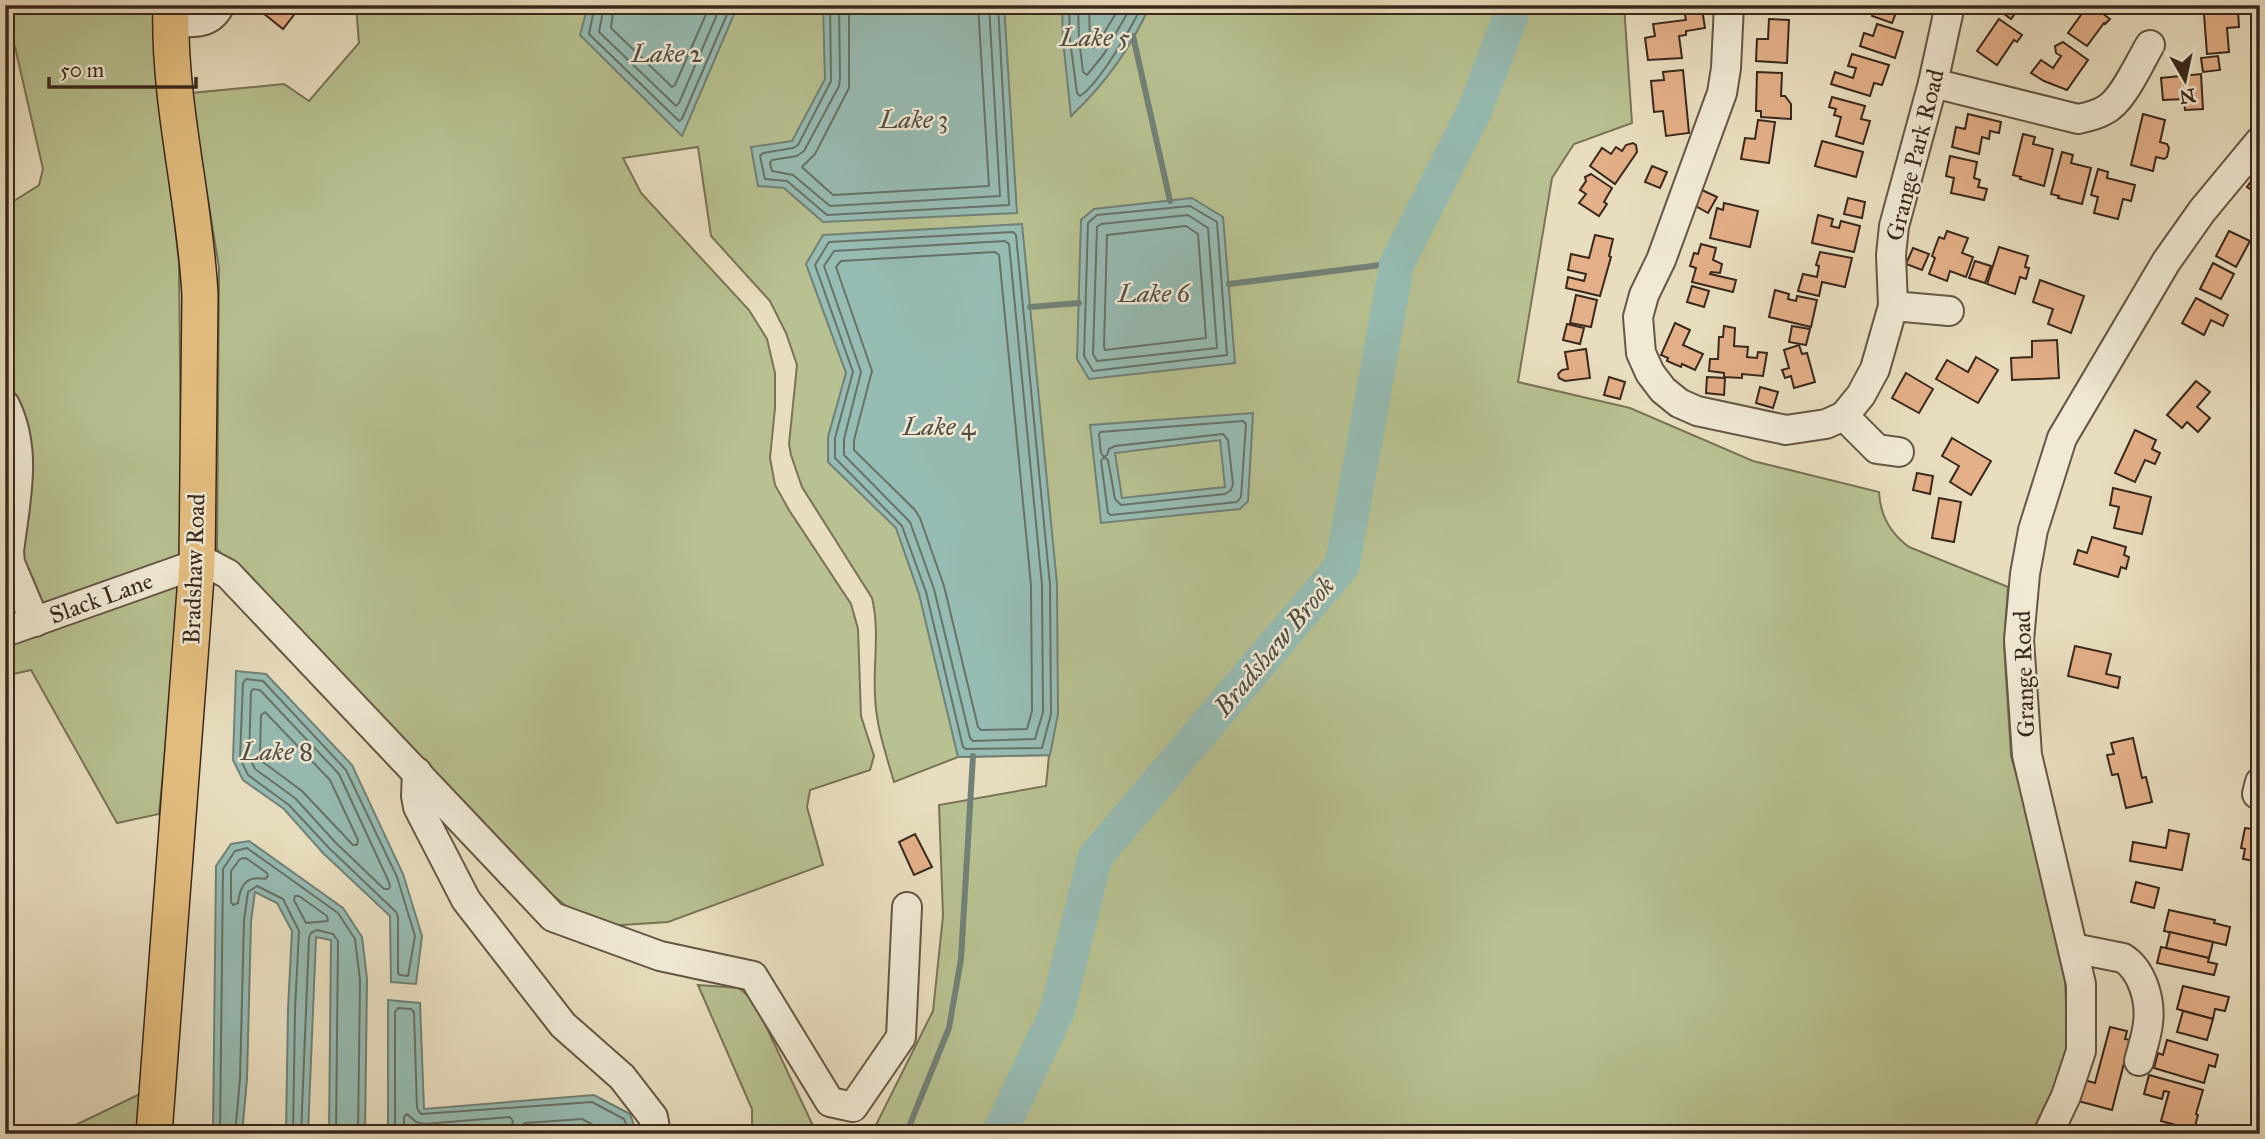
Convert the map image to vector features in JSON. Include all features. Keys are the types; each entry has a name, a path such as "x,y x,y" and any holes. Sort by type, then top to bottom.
{"main road":[{"name":"Bradshaw Road","path":"154,1134 197,564 200,295 198,254 177,115 171,13"}],"street":[{"path":"171,13 194,23 208,20 220,5"},
{"path":"1729,5 1722,93 1661,260 1644,295 1638,317 1641,353 1650,373 1663,390 1679,403 1697,411 1786,430 1805,429 1844,416 1887,459"},
{"name":"Grange Park Road","path":"1844,416 1861,395 1875,369 1893,306 1891,255 1894,226 1933,83 1950,5"},
{"path":"1933,83 2078,119 2094,116 2108,109 2118,99 2152,42"},
{"name":"Grange Road","path":"2048,1134 2066,1096 2081,1051 2081,984 2027,755 2019,640 2025,574 2033,530 2062,438 2069,426 2166,262 2202,211 2260,141"},
{"path":"1893,306 1951,312"},
{"path":"5,405 18,440 19,463 10,563 35,622"},
{"path":"197,564 209,564 228,574 553,917 660,956 753,976 830,1102 853,1107 901,1037 907,907"},
{"name":"Slack Lane","path":"5,632 197,564"},
{"path":"417,772 418,807 466,900 563,1025 622,1077 653,1117 656,1134"},
{"path":"2260,782 2257,794 2260,795"},
{"path":"2073,948 2123,958 2138,974 2147,1004 2148,1022 2139,1061"}],"green space":[{"path":"5,5 160,5 163,118 179,263 182,581 159,814 117,823 31,670 5,676 5,547 13,405 5,391 5,199 14,201 39,185 43,169 15,47 5,43"},
{"path":"356,5 1624,5 1632,123 1574,144 1552,178 1518,382 1630,408 1753,461 1879,492 1887,523 1896,536 1909,547 2008,587 2004,644 2011,756 2058,925 2064,961 2068,1042 2059,1077 2035,1126 2049,1134 1845,1134 1837,1130 1835,1134 863,1134 873,1131 933,1011 943,916 939,805 1046,786 1049,755 958,757 894,782 877,718 876,623 872,598 802,487 789,444 797,365 786,333 770,301 711,236 698,147 623,158 641,193 749,310 767,339 775,373 770,458 775,485 851,604 858,629 861,716 874,756 870,770 810,790 807,807 823,865 668,922 607,926 577,915 538,883 430,777 217,549 219,268 191,93 284,84 309,101 359,43"},
{"path":"698,985 739,988 754,1001 819,1134 752,1134 752,1109"},
{"path":"140,1094 137,1134 57,1134"}],"water":[{"name":"Lake 2","path":"588,5 738,5 682,136 580,35"},
{"name":"Lake 3","path":"823,5 1004,5 1017,213 823,222 784,188 758,186 751,147 792,141 825,79"},
{"name":"Lake 5","path":"1062,5 1150,5 1116,64 1071,116 1063,40"},
{"name":"Lake 6","path":"1192,198 1223,217 1235,363 1089,379 1077,359 1081,220 1094,209"},
{"name":"Lake 4","path":"1022,224 1057,584 1058,714 1050,755 958,757 919,594 896,528 828,462 828,437 846,373 806,264 823,235"},
{"path":"1253,413 1248,501 1240,509 1101,523 1090,425","holes":["1220,440 1225,487 1122,498 1115,453"]},
{"name":"Lake 8","path":"236,671 266,674 352,765 403,874 422,936 416,984 391,982 390,916 323,853 284,809 243,780 233,760"},
{"path":"249,841 343,908 362,937 367,979 365,1134 329,1134 331,940 316,937 308,1134 286,1134 292,931 277,903 255,892 251,921 247,1079 242,1134 213,1134 216,866 231,844"},
{"path":"388,1000 420,1003 424,1109 594,1095 630,1114 637,1134 596,1134 582,1126 481,1134 388,1134"}],"building":[{"path":"253,5 290,5 297,11 283,29"},
{"path":"1872,5 1899,5 1892,23 1872,16 1876,7"},
{"path":"1992,5 2021,5 2011,19"},
{"path":"2083,5 2091,5 2110,19 2087,46 2068,33 2083,12 2080,10"},
{"path":"1702,9 1705,28 1686,31 1686,35 1679,36 1682,58 1648,60 1645,38 1655,36 1653,24 1686,20 1684,11"},
{"path":"2238,11 2239,27 2227,28 2229,52 2207,54 2204,14"},
{"path":"1769,19 1789,20 1787,63 1756,61 1757,39 1768,39"},
{"path":"1999,19 2022,35 2017,42 2014,40 1997,65 1977,51"},
{"path":"1877,24 1903,32 1895,58 1860,46 1864,33 1873,36"},
{"path":"2063,42 2088,60 2067,90 2031,73 2041,60 2053,68 2061,56 2056,53 2055,46"},
{"path":"1852,54 1889,65 1882,85 1874,83 1870,96 1831,84 1835,72 1853,78 1856,68 1848,66"},
{"path":"2218,56 2220,70 2203,72 2201,58"},
{"path":"1683,70 1689,133 1666,136 1663,111 1654,112 1651,81 1664,80 1663,72"},
{"path":"1757,72 1782,73 1781,96 1785,96 1791,104 1791,119 1761,117 1761,111 1756,111"},
{"path":"2201,74 2203,109 2185,110 2184,99 2163,100 2161,78"},
{"path":"1832,97 1865,106 1861,119 1870,121 1863,144 1836,136 1841,117 1834,115 1836,109 1829,107"},
{"path":"1968,114 2001,122 1999,133 1990,131 1989,139 1982,137 1979,154 1952,147 1956,127 1965,129"},
{"path":"2143,114 2165,120 2160,142 2167,144 2169,148 2167,157 2156,157 2153,171 2131,165"},
{"path":"1758,120 1775,122 1769,163 1741,159 1745,138 1755,139"},
{"path":"2023,134 2035,137 2033,144 2053,149 2044,186 2013,175"},
{"path":"1822,141 1863,152 1856,177 1815,166"},
{"path":"1633,143 1637,152 1615,184 1590,166 1602,148 1611,154 1616,147 1622,151 1626,145"},
{"path":"2062,152 2073,155 2071,163 2091,168 2082,204 2051,194"},
{"path":"1950,156 1977,162 1974,178 1980,180 1978,187 1987,189 1984,200 1951,193 1954,178 1946,176"},
{"path":"1652,166 1667,172 1660,188 1645,182"},
{"path":"2098,169 2108,172 2107,178 2135,185 2131,201 2123,199 2118,219 2094,213 2098,197 2091,195"},
{"path":"2260,169 2260,196 2247,187"},
{"path":"1591,174 1612,188 1604,202 1607,204 1599,216 1579,203 1586,194 1580,190 1586,181 1585,177"},
{"path":"1702,190 1717,197 1708,213 1694,205"},
{"path":"1848,198 1865,202 1862,218 1844,214"},
{"path":"1724,203 1758,211 1750,247 1710,238 1717,208 1723,210"},
{"path":"1818,215 1833,219 1831,226 1839,228 1841,221 1860,226 1854,252 1812,243"},
{"path":"1947,231 1968,238 1962,253 1973,257 1966,277 1950,271 1947,281 1929,274 1939,237 1944,239"},
{"path":"2229,231 2250,241 2236,267 2216,256"},
{"path":"1595,235 1613,239 1600,296 1566,288 1568,277 1584,281 1586,274 1568,270 1571,254 1589,258"},
{"path":"1701,244 1716,248 1713,260 1722,264 1720,273 1710,274 1736,280 1733,292 1692,282 1696,268 1690,266 1694,253 1698,254"},
{"path":"1999,247 2028,256 2026,279 2020,277 2015,294 1987,284"},
{"path":"1913,248 1929,254 1922,270 1906,264"},
{"path":"1820,252 1852,258 1845,287 1822,282 1819,296 1798,291 1803,274 1817,277 1819,266 1816,265"},
{"path":"1975,261 1991,266 1985,283 1969,278"},
{"path":"2213,263 2234,274 2221,299 2200,289"},
{"path":"2040,280 2084,296 2071,333 2048,324 2053,309 2033,302"},
{"path":"1692,286 1709,291 1704,307 1687,302"},
{"path":"1775,290 1789,294 1788,299 1796,301 1797,296 1817,300 1811,327 1769,317"},
{"path":"1576,295 1597,300 1591,327 1570,323"},
{"path":"2196,298 2228,315 2223,326 2211,320 2204,335 2182,323"},
{"path":"1675,323 1690,330 1683,345 1703,354 1695,370 1667,361 1668,358 1661,355"},
{"path":"1567,324 1584,328 1580,344 1563,340"},
{"path":"1724,326 1735,328 1734,346 1748,347 1747,357 1757,358 1758,352 1767,353 1763,376 1742,374 1742,378 1724,377 1724,373 1709,371 1710,359 1718,359 1719,337 1723,337"},
{"path":"1792,326 1810,329 1806,345 1789,342"},
{"path":"2057,340 2059,378 2012,380 2011,358 2032,357 2032,341"},
{"path":"1799,345 1802,354 1807,353 1815,382 1794,388 1791,376 1785,378 1782,370 1789,368 1784,350"},
{"path":"1586,349 1590,378 1565,381 1559,378 1558,374 1562,370 1568,369 1565,352"},
{"path":"1976,357 1998,370 1978,403 1936,379 1947,360 1968,372"},
{"path":"1906,373 1933,389 1919,413 1892,398"},
{"path":"1609,377 1625,382 1620,399 1604,395"},
{"path":"1707,377 1725,378 1724,395 1706,393"},
{"path":"2196,381 2210,392 2197,407 2210,418 2198,432 2187,422 2182,428 2167,415"},
{"path":"1760,387 1778,392 1773,408 1756,403"},
{"path":"2135,430 2156,440 2152,449 2160,453 2155,464 2145,460 2135,482 2115,473"},
{"path":"1952,438 1991,461 1971,495 1950,482 1959,466 1942,456"},
{"path":"1917,473 1933,476 1930,494 1913,490"},
{"path":"2113,488 2151,497 2142,534 2114,528 2119,507 2110,505"},
{"path":"1939,498 1961,502 1954,542 1932,538"},
{"path":"2092,537 2126,547 2124,555 2129,557 2126,569 2121,567 2118,577 2074,564 2078,550 2087,553"},
{"path":"2075,646 2111,654 2106,674 2120,677 2118,688 2068,676"},
{"path":"2133,738 2142,778 2146,777 2152,802 2126,808 2118,774 2112,775 2107,755 2114,754 2111,743"},
{"path":"2245,828 2260,830 2260,862 2243,859 2245,849 2241,848"},
{"path":"2169,830 2189,834 2182,870 2130,861 2133,842 2166,848"},
{"path":"915,834 932,867 914,875 899,842"},
{"path":"2136,882 2159,888 2154,908 2131,902"},
{"path":"2169,910 2215,920 2214,923 2230,927 2226,945 2164,931"},
{"path":"2170,932 2213,942 2209,958 2166,948"},
{"path":"2161,947 2209,958 2208,962 2217,964 2214,975 2157,963"},
{"path":"2183,986 2229,997 2225,1011 2215,1009 2213,1019 2177,1009"},
{"path":"2183,1011 2213,1019 2207,1040 2177,1032"},
{"path":"2110,1027 2127,1031 2125,1039 2130,1040 2112,1110 2078,1101 2084,1080 2095,1083"},
{"path":"2167,1040 2218,1055 2215,1067 2209,1065 2204,1083 2154,1068 2158,1053 2163,1055"},
{"path":"2149,1075 2203,1090 2194,1130 2161,1121 2169,1092 2164,1091 2162,1099 2144,1094"}],"waterway":[{"name":"Bradshaw Brook","path":"999,1134 1057,1012 1095,857 1342,566 1397,263 1474,112 1515,5"},
{"path":"1133,36 1170,201"},
{"path":"1229,284 1397,263"},
{"path":"1030,307 1079,303"},
{"path":"906,1134 949,1028 961,959 973,756"}]}
